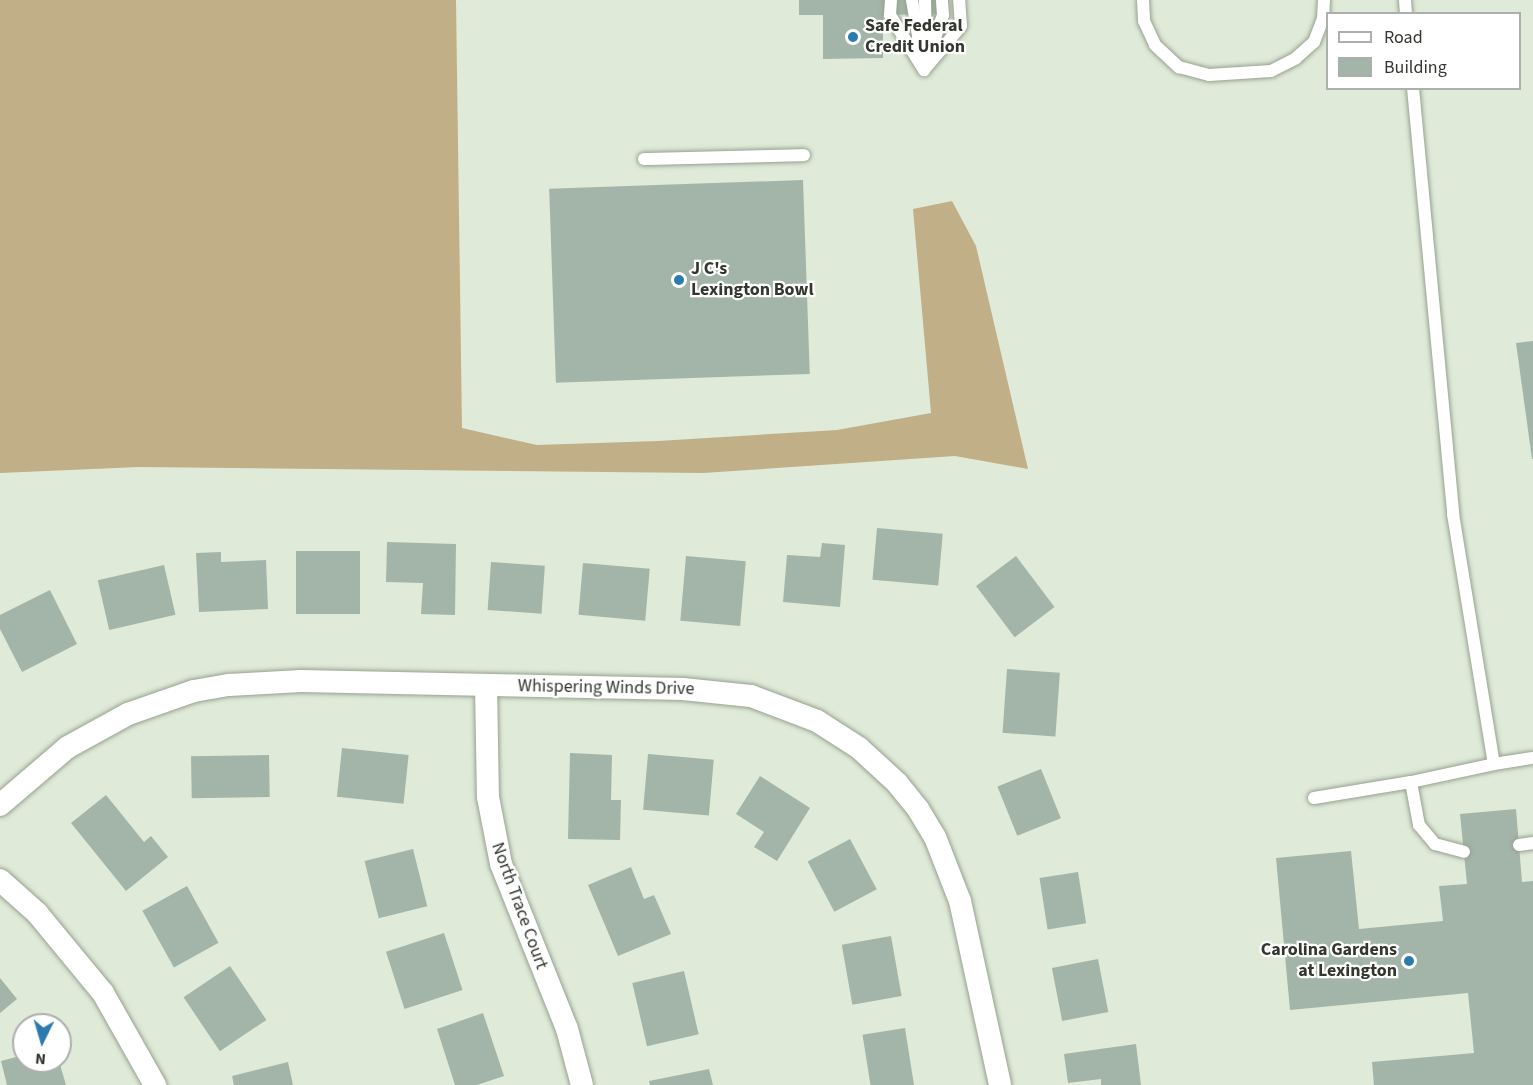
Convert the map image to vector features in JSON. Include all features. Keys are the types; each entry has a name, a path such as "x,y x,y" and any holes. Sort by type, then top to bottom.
{"street":[{"name":"Whispering Winds Drive","path":"0,805 68,747 128,714 194,692 265,682 682,689 728,693 762,700 817,721 859,748 897,783 918,809 935,837 949,869 968,934 1000,1085"},
{"name":"North Trace Court","path":"486,685 488,797 498,853 513,899 567,1029 582,1085"},
{"path":"0,880 37,913 103,993 155,1085"}],"lane":[{"path":"891,0 890,15 924,70"},
{"path":"899,0 898,15 924,70"},
{"path":"912,0 924,70"},
{"path":"924,70 927,42 925,0"},
{"path":"924,70 943,15 942,0"},
{"path":"924,70 961,26 959,0"},
{"path":"1143,0 1144,21 1155,45 1179,67 1209,75 1271,71 1296,58 1314,42 1323,19 1324,0"},
{"path":"1413,90 1453,514 1494,764"},
{"path":"644,159 804,155"},
{"path":"1314,798 1533,758"},
{"path":"1411,782 1419,825 1435,844 1464,852"},
{"path":"1519,845 1533,843"}],"shaded area":[{"path":"0,0 456,0 462,428 537,445 658,441 837,430 931,413 913,209 952,201 976,246 1028,469 955,456 703,473 139,467 0,473"}],"building":[{"name":"Safe Federal Credit Union","path":"799,0 949,0 948,14 883,15 883,58 823,59 823,15 799,15"},
{"name":"J C's Lexington Bowl","path":"803,180 810,374 556,383 549,189"},
{"path":"1533,341 1533,459 1532,459 1516,343"},
{"path":"877,528 943,534 938,586 872,580"},
{"path":"387,542 456,544 455,615 421,614 423,583 386,582"},
{"path":"822,543 845,545 840,607 783,602 787,555 820,557"},
{"path":"296,551 360,551 360,614 296,614"},
{"path":"221,552 221,562 266,560 268,609 199,612 196,553"},
{"path":"686,556 746,561 740,626 680,621"},
{"path":"1016,556 1055,607 1015,637 976,586"},
{"path":"491,562 545,566 542,614 488,610"},
{"path":"583,563 650,569 645,621 578,615"},
{"path":"164,565 175,615 109,630 98,580"},
{"path":"50,590 77,644 22,672 0,629 0,615"},
{"path":"1007,669 1060,673 1055,737 1003,733"},
{"path":"342,748 409,755 404,804 337,797"},
{"path":"570,753 612,755 611,800 621,800 620,840 568,839"},
{"path":"648,754 714,760 709,816 643,810"},
{"path":"269,755 270,797 192,798 191,756"},
{"path":"1041,769 1061,818 1017,836 997,787"},
{"path":"760,776 810,808 777,861 754,847 764,832 736,814"},
{"path":"106,795 144,842 151,836 168,857 126,891 71,823"},
{"name":"Carolina Gardens at Lexington","path":"1516,809 1522,882 1533,881 1533,1085 1374,1085 1372,1062 1474,1053 1468,993 1290,1010 1276,858 1351,851 1359,929 1443,921 1439,886 1467,884 1460,814"},
{"path":"850,839 877,889 834,912 808,862"},
{"path":"413,849 427,906 379,918 364,861"},
{"path":"631,867 644,899 654,895 671,934 618,956 588,885"},
{"path":"1078,872 1086,923 1048,929 1039,878"},
{"path":"187,886 219,943 174,968 142,911"},
{"path":"444,933 463,990 405,1009 386,952"},
{"path":"891,936 902,996 852,1005 842,945"},
{"path":"1098,959 1108,1012 1062,1021 1052,968"},
{"path":"230,966 266,1020 220,1051 184,997"},
{"path":"684,971 699,1034 647,1046 632,983"},
{"path":"0,978 17,999 0,1013"},
{"path":"483,1013 504,1076 477,1085 455,1085 437,1029"},
{"path":"905,1028 914,1085 870,1085 863,1035"},
{"path":"1136,1044 1141,1085 1101,1085 1101,1079 1068,1083 1064,1054"},
{"path":"12,1058 12,1073 62,1073 66,1085 7,1085 1,1061"},
{"path":"288,1062 293,1085 234,1085 232,1076"},
{"path":"709,1069 713,1085 650,1085 649,1081"}],"place":[{"name":"Safe Federal Credit Union","path":"853,37"},
{"name":"J C's Lexington Bowl","path":"679,280"},
{"name":"Carolina Gardens at Lexington","path":"1409,961"}]}
